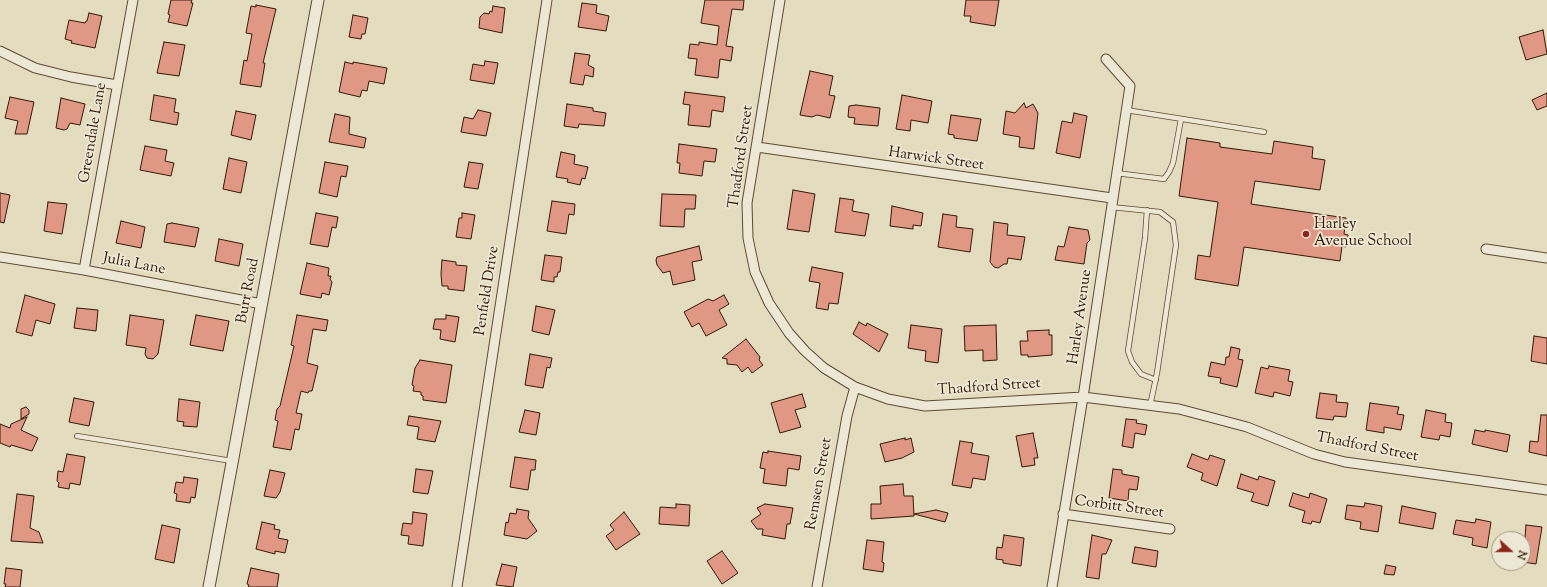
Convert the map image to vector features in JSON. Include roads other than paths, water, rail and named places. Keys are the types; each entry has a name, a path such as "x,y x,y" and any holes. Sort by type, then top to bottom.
{"street":[{"name":"Greendale Lane","path":"84,270 133,0"},
{"name":"Burr Road","path":"208,587 318,0"},
{"name":"Penfield Drive","path":"457,587 546,0"},
{"name":"Thadford Street","path":"780,0 748,203 748,238 755,272 769,303 789,333 805,351 824,368 854,387 888,399 925,406 1083,397 1179,409 1247,427 1314,454 1345,462 1547,490"},
{"path":"0,51 35,68 71,77 117,85"},
{"name":"Harley Avenue","path":"1052,587 1083,397 1111,202 1130,86 1106,59"},
{"name":"Harwick Street","path":"757,147 1111,202"},
{"path":"1486,249 1547,258"},
{"name":"Julia Lane","path":"0,257 84,270 262,304"},
{"name":"Remsen Street","path":"817,587 847,416 854,387"},
{"name":"Corbitt Street","path":"1063,514 1170,529"}],"lane":[{"path":"1126,110 1264,132"},
{"path":"1116,173 1164,179 1170,172 1173,162 1181,119"},
{"path":"1111,202 1160,212 1173,222 1176,245 1156,380 1150,406"},
{"path":"1147,210 1145,238 1128,351 1132,362 1141,374 1156,380"},
{"path":"76,436 232,461"}],"place":[{"name":"Harley Avenue School","path":"1306,234"}]}
